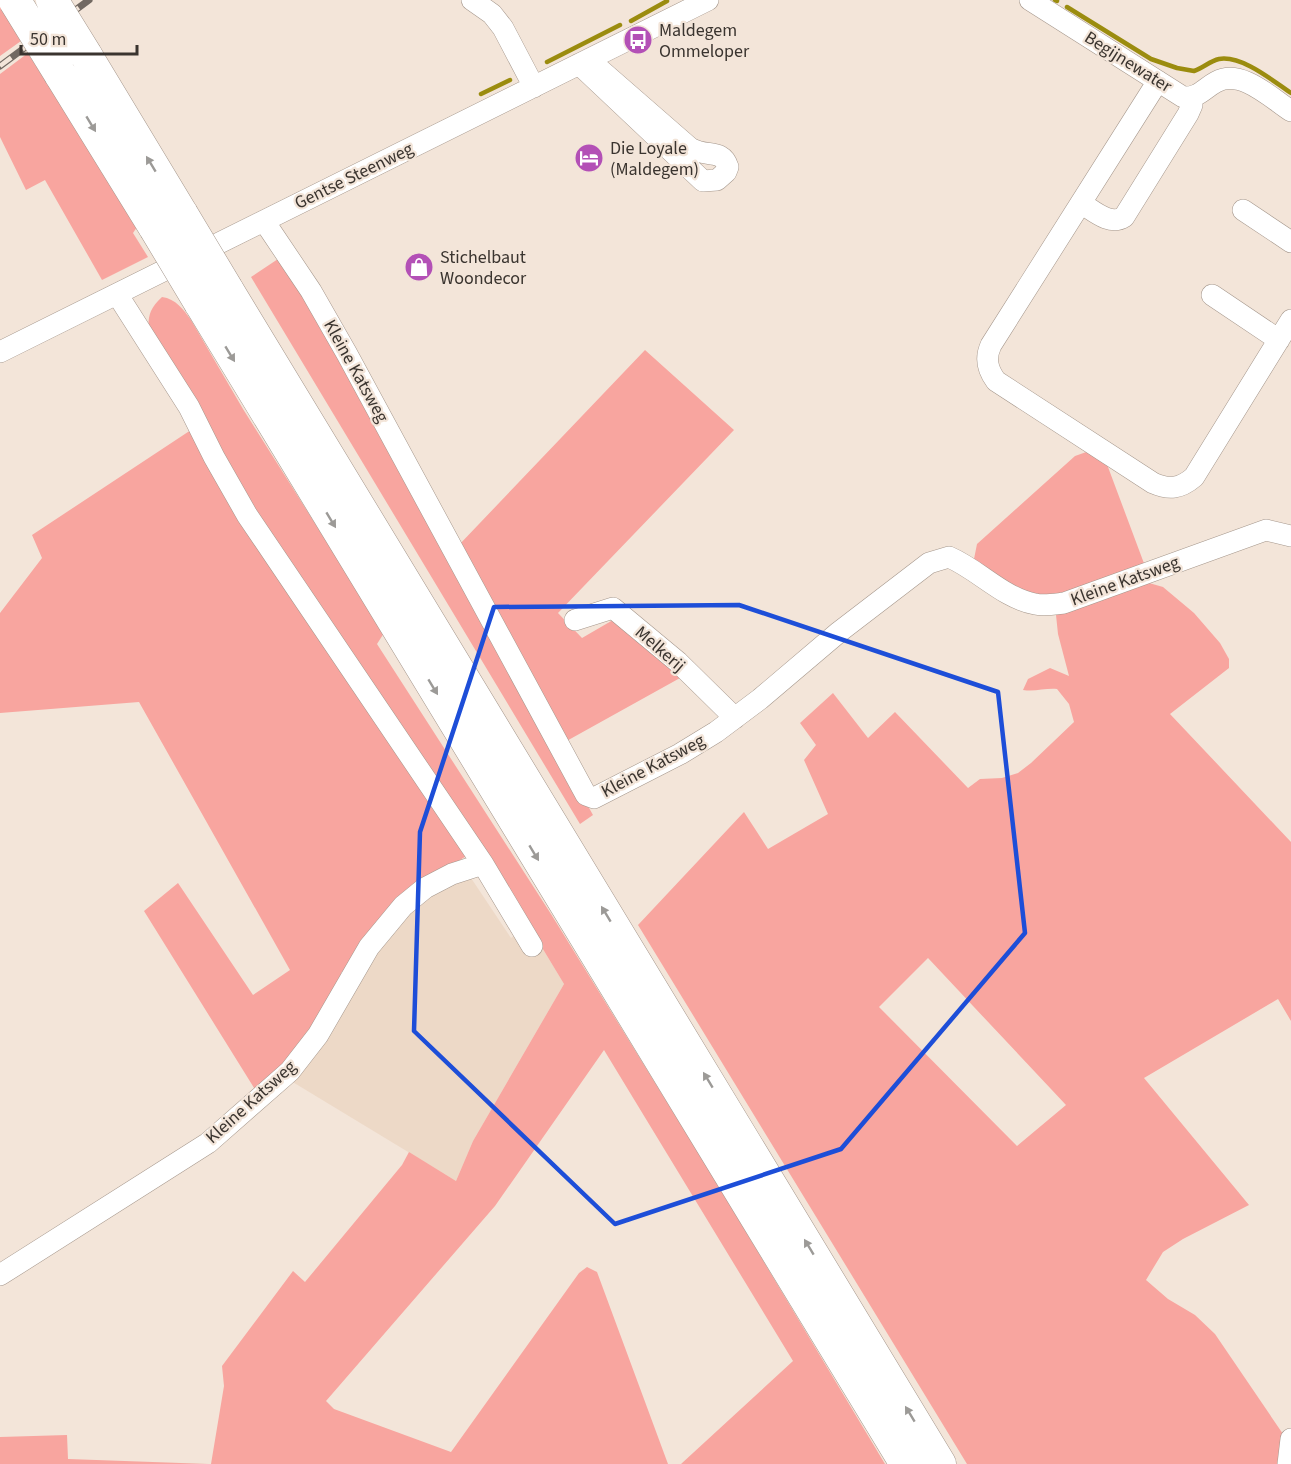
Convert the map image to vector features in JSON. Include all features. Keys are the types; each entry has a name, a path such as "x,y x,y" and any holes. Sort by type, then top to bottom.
{"highway":[{"path":"15,0 60,74 168,221 227,289 940,1464"},
{"path":"52,0 86,55 168,221 200,303 906,1464"}],"street":[{"path":"472,0 492,14 503,28 534,87"},
{"name":"Gentse Steenweg","path":"0,352 708,0"},
{"name":"Begijnewater","path":"1030,0 1184,97 1198,96 1217,81 1232,77 1244,80 1291,111"},
{"path":"584,62 690,148 699,153 723,156 728,167 726,172 717,180 703,181 584,62"},
{"path":"1158,81 991,345 987,360 990,374 996,381 1153,483 1171,489 1180,487 1194,477 1291,320"},
{"path":"1081,203 1110,221 1117,221 1124,217 1188,114 1192,105 1191,98"},
{"path":"1243,210 1291,242"},
{"name":"Kleine Katsweg","path":"264,221 311,291 586,795 594,798 606,794 680,754 735,718 839,632 929,563 949,557 966,565 1010,595 1036,604 1056,604 1266,530 1291,536"},
{"path":"117,294 189,407 213,457 247,515 483,864 532,946"},
{"path":"1212,295 1279,340"},
{"name":"Melkerij","path":"575,620 613,608 678,662 735,718"},
{"name":"Kleine Katsweg","path":"0,1275 208,1143 290,1071 318,1035 369,947 403,906 425,888 443,878 483,864"},
{"path":"1288,1464 1291,1439"}],"highlighted area":[{"path":"739,605 998,692 1025,933 841,1149 615,1224 414,1031 420,832 494,607"}],"shaded area":[{"path":"0,6 21,41 0,56"},
{"path":"28,53 137,227 133,233 148,257 102,280 45,180 26,190 0,137 0,74"},
{"path":"281,257 593,815 580,824 251,277"},
{"path":"162,297 175,302 191,320 243,409 384,633 377,644 551,914 710,1172 885,1464 681,1464 793,1361 604,1050 495,1206 326,1401 334,1409 451,1452 579,1273 587,1267 597,1272 668,1464 211,1464 224,1386 222,1366 293,1271 305,1282 402,1165 409,1152 456,1181 473,1141 564,984 529,926 220,458 149,338 150,316"},
{"path":"645,350 734,430 558,613 582,638 613,620 680,678 563,743 458,546"},
{"path":"194,428 471,853 407,894 348,975 341,972 343,977 291,1057 256,1091 144,911 178,883 253,995 290,970 139,702 0,713 0,613 42,558 32,535"},
{"path":"1092,450 1105,459 1145,566 1046,598 1012,587 974,559 977,544 1075,456"},
{"path":"1149,583 1163,587 1194,613 1220,643 1229,659 1229,668 1170,714 1291,842 1291,1021 1278,999 1144,1078 1249,1205 1183,1239 1163,1252 1146,1280 1168,1299 1195,1315 1215,1334 1283,1434 1277,1464 967,1464 638,925 744,812 768,849 828,814 804,760 816,745 800,723 833,693 868,738 895,712 968,788 980,779 1002,778 1018,773 1074,722 1069,704 1057,689 1023,690 1028,679 1050,668 1069,676 1058,634 1056,615 1110,594","holes":["928,958 1066,1105 1017,1146 879,1007"]},
{"path":"469,875 511,938 529,926 564,984 473,1141 456,1181 291,1081 379,945 428,892"},
{"path":"67,1435 68,1459 209,1464 0,1464 0,1437"}],"waterway":[{"path":"631,21 667,1"},
{"path":"1067,7 1151,59 1194,71 1219,59 1237,61 1257,70 1291,93"},
{"path":"547,62 620,25"},
{"path":"481,94 510,80"}],"railway":[{"path":"0,66 89,0"}],"place":[{"name":"Maldegem Ommeloper","path":"638,40"},
{"name":"Die Loyale (Maldegem)","path":"589,158"},
{"name":"Stichelbaut Woondecor","path":"419,267"}]}
